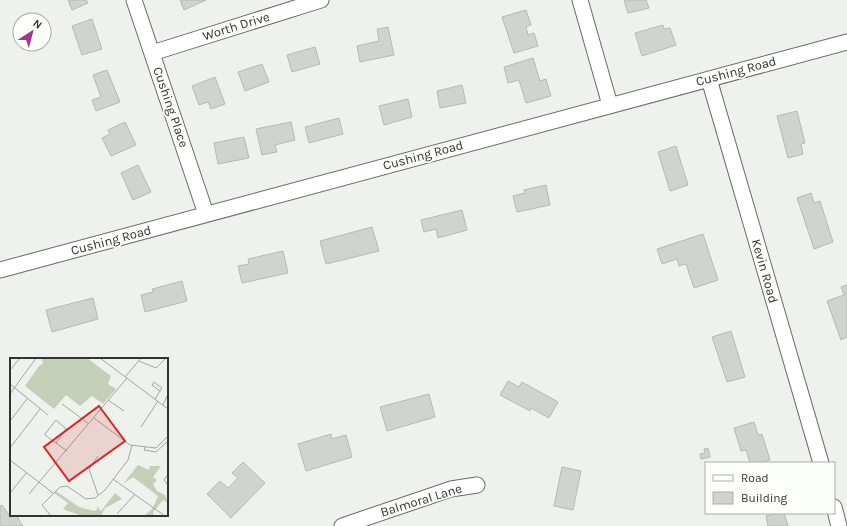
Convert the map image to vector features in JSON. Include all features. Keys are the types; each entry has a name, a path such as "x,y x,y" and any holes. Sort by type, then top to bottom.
{"street":[{"name":"Cushing Place","path":"134,0 206,214"},
{"name":"Worth Drive","path":"152,53 321,0"},
{"path":"580,0 610,105"},
{"name":"Cushing Road","path":"0,270 847,42"},
{"name":"Kevin Road","path":"709,79 821,462"},
{"name":"Balmoral Lane","path":"342,526 451,489 477,485"},
{"path":"835,512 839,526"}],"building":[{"path":"68,0 86,0 88,3 72,10"},
{"path":"180,0 206,0 184,10"},
{"path":"624,0 646,0 649,8 628,13"},
{"path":"526,10 531,25 526,27 528,35 534,33 538,46 514,53 502,17"},
{"path":"92,19 102,49 82,55 72,26"},
{"path":"663,25 664,29 670,28 676,45 642,56 635,33"},
{"path":"388,27 394,55 360,62 357,46 379,41 377,29"},
{"path":"315,47 320,64 292,72 287,55"},
{"path":"533,58 540,81 546,79 551,96 526,103 519,80 508,83 504,67"},
{"path":"262,64 269,82 245,91 238,72"},
{"path":"107,70 120,102 96,111 92,100 101,97 93,75"},
{"path":"215,77 225,104 211,109 208,102 199,105 192,86"},
{"path":"462,85 466,103 440,108 437,91"},
{"path":"408,99 412,117 384,125 379,106"},
{"path":"797,111 805,143 801,144 803,154 788,158 777,116"},
{"path":"339,118 343,134 309,143 305,127"},
{"path":"125,122 136,145 111,156 102,138 110,134 108,130"},
{"path":"291,122 295,140 275,145 277,152 262,155 256,129"},
{"path":"244,137 249,158 218,164 214,143"},
{"path":"676,146 688,185 670,191 658,152"},
{"path":"138,165 151,192 133,200 121,173"},
{"path":"546,185 550,205 517,212 513,196 525,193 524,190"},
{"path":"811,193 814,203 820,201 833,242 814,249 797,198"},
{"path":"462,210 467,230 438,238 436,229 424,232 421,220"},
{"path":"372,227 379,251 326,264 320,241"},
{"path":"703,234 718,280 694,288 686,264 679,266 677,259 662,264 657,249"},
{"path":"283,251 288,273 242,283 238,266 249,264 248,259"},
{"path":"182,281 187,301 145,312 141,295 153,292 152,289"},
{"path":"847,285 847,337 841,340 827,301 844,295 841,287"},
{"path":"93,298 98,319 52,332 46,310"},
{"path":"731,331 745,377 727,382 712,337"},
{"path":"508,381 519,387 522,382 558,402 549,418 531,408 530,411 500,395"},
{"path":"429,394 435,417 387,431 380,407"},
{"path":"754,422 758,435 762,434 770,460 763,462 750,462 746,450 741,451 734,428"},
{"path":"331,434 332,439 346,435 352,457 306,471 298,444"},
{"path":"708,448 710,457 701,459 700,454 705,453 704,449"},
{"path":"243,462 265,483 231,518 207,494 220,481 228,488 238,478 232,473"},
{"path":"562,467 581,471 573,510 554,506"},
{"path":"2,505 10,516 17,516 23,526 0,526 0,506"},
{"path":"784,514 788,526 768,526 766,516"}]}
